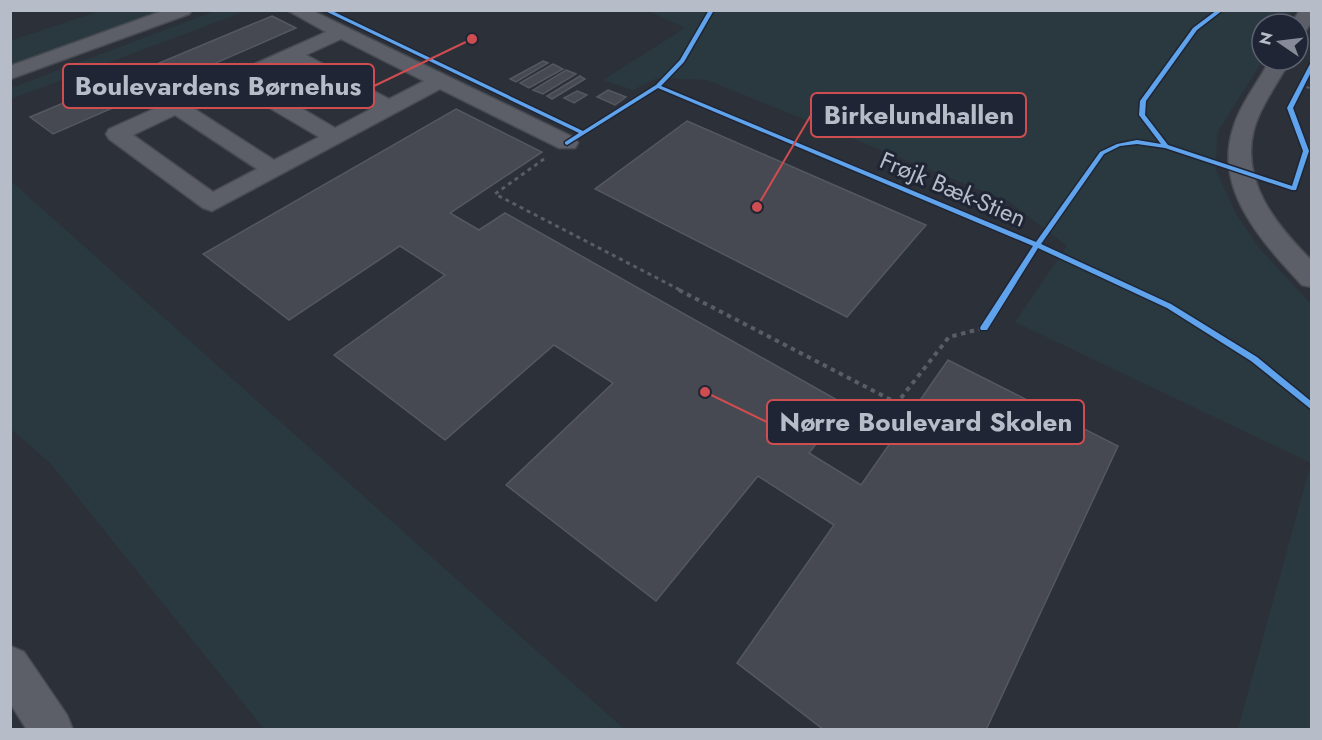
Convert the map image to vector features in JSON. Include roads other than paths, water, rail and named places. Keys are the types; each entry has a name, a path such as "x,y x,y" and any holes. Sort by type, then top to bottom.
{"street":[{"path":"10,73 183,10"},
{"path":"296,10 567,143"},
{"path":"340,33 117,134 212,203 439,81"},
{"path":"291,55 389,108"},
{"path":"1274,72 1244,127 1238,150 1241,178 1256,210 1281,246 1311,278"},
{"path":"238,80 335,137"},
{"path":"177,107 274,170"},
{"path":"10,666 52,729"}],"place":[{"name":"Boulevardens Børnehus","path":"472,39"},
{"name":"Birkelundhallen","path":"757,207"},
{"name":"Nørre Boulevard Skolen","path":"705,392"}]}
